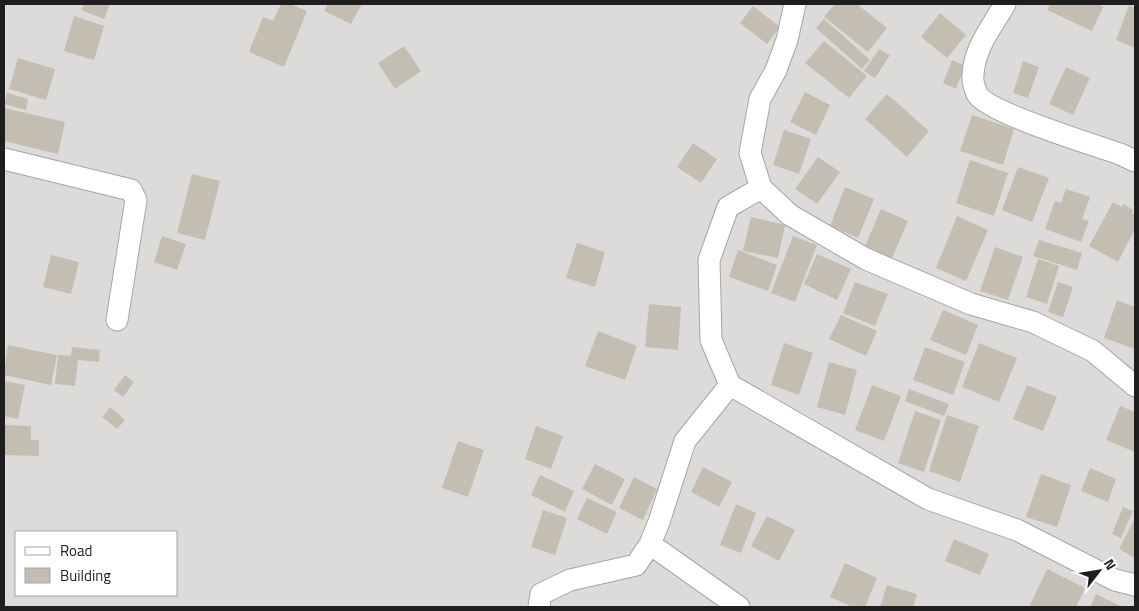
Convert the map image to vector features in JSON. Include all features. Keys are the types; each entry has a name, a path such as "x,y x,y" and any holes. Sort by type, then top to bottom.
{"street":[{"path":"795,4 787,40 776,70 760,99 750,153 761,188 790,215 866,259 971,304 1033,322 1093,351 1135,386"},
{"path":"1006,4 976,52 972,77 978,95 991,106 1010,115 1135,161"},
{"path":"4,159 132,190 136,200 117,320"},
{"path":"761,188 728,207 708,260 711,340 730,385 928,500 1017,530 1115,580 1135,585"},
{"path":"539,607 541,594 570,580 636,566 650,544 659,522 685,442 730,385"},
{"path":"650,544 739,607"}],"shaded area":[{"path":"4,4 1135,4 1135,607 4,607"}],"building":[{"path":"84,4 110,4 104,19 81,10"},
{"path":"281,4 290,4 307,11 284,67 249,52 263,17 273,21"},
{"path":"328,4 362,4 351,24 324,11"},
{"path":"835,4 857,4 887,28 868,52 824,17"},
{"path":"1050,4 1097,4 1103,7 1092,31 1047,10"},
{"path":"1129,5 1135,8 1135,48 1116,40"},
{"path":"753,6 780,27 767,44 740,23"},
{"path":"940,13 966,35 947,58 921,37"},
{"path":"74,16 104,26 94,60 64,51"},
{"path":"824,19 870,60 862,69 816,28"},
{"path":"824,41 867,76 849,98 805,63"},
{"path":"404,46 421,71 395,89 378,63"},
{"path":"879,49 890,55 875,78 864,71"},
{"path":"18,58 55,69 46,100 9,89"},
{"path":"952,60 965,66 956,89 943,83"},
{"path":"1023,61 1039,67 1028,98 1013,93"},
{"path":"1066,67 1090,78 1073,115 1049,104"},
{"path":"805,92 830,105 816,135 790,122"},
{"path":"7,93 28,99 26,110 4,104"},
{"path":"887,94 929,131 907,157 865,119"},
{"path":"4,108 65,122 58,154 4,141"},
{"path":"972,115 1014,129 1003,165 960,151"},
{"path":"784,130 811,139 799,174 773,165"},
{"path":"693,143 717,159 701,183 677,167"},
{"path":"818,157 840,172 817,204 795,189"},
{"path":"970,160 1008,173 994,216 956,203"},
{"path":"1018,167 1049,178 1032,222 1002,210"},
{"path":"192,174 220,181 205,240 177,233"},
{"path":"845,187 874,199 858,238 830,226"},
{"path":"1066,189 1090,197 1082,219 1089,221 1081,242 1045,229 1055,201 1061,203"},
{"path":"1113,202 1122,207 1124,204 1133,210 1132,213 1135,215 1135,229 1118,262 1089,246"},
{"path":"881,209 908,221 892,258 865,246"},
{"path":"957,216 988,230 966,281 936,268"},
{"path":"751,217 785,225 778,258 743,251"},
{"path":"162,236 186,244 177,270 154,262"},
{"path":"793,236 817,245 795,302 771,293"},
{"path":"1039,240 1082,253 1077,270 1033,256"},
{"path":"577,243 605,252 595,287 566,278"},
{"path":"995,247 1023,257 1008,300 980,291"},
{"path":"738,250 777,265 768,291 729,277"},
{"path":"817,254 851,269 837,300 804,284"},
{"path":"51,255 79,262 71,294 43,287"},
{"path":"1038,259 1059,266 1047,304 1026,297"},
{"path":"855,282 888,294 875,326 843,313"},
{"path":"1058,282 1073,287 1063,317 1048,312"},
{"path":"1117,300 1135,307 1135,349 1104,338"},
{"path":"649,304 681,307 678,350 645,347"},
{"path":"943,310 978,325 966,355 930,340"},
{"path":"841,315 877,331 866,356 829,339"},
{"path":"598,331 637,346 625,380 585,366"},
{"path":"784,343 813,353 799,395 771,385"},
{"path":"979,343 1017,358 999,402 962,387"},
{"path":"8,345 57,355 51,385 4,375"},
{"path":"72,347 100,350 99,362 78,360 75,386 55,384 58,355 71,356"},
{"path":"925,347 965,362 953,395 913,380"},
{"path":"829,362 857,370 845,415 817,407"},
{"path":"125,375 134,382 123,397 114,390"},
{"path":"4,381 25,385 18,419 4,416"},
{"path":"872,385 901,396 884,441 855,430"},
{"path":"1027,385 1057,397 1043,431 1013,419"},
{"path":"909,389 949,404 944,416 905,401"},
{"path":"1120,406 1135,412 1135,452 1106,440"},
{"path":"110,407 125,420 117,429 102,417"},
{"path":"915,411 941,420 924,472 898,463"},
{"path":"947,415 979,426 960,482 929,471"},
{"path":"4,425 31,426 31,440 39,440 39,456 4,455"},
{"path":"536,426 563,436 551,469 525,459"},
{"path":"458,441 484,450 468,497 442,488"},
{"path":"595,464 625,479 612,505 582,489"},
{"path":"703,467 732,482 719,507 691,492"},
{"path":"1090,468 1116,479 1108,502 1081,491"},
{"path":"1041,474 1071,485 1057,527 1026,517"},
{"path":"540,475 574,491 565,512 531,495"},
{"path":"634,477 657,489 643,520 619,508"},
{"path":"587,498 617,512 607,534 577,519"},
{"path":"736,504 756,513 741,553 720,545"},
{"path":"1123,507 1133,511 1121,538 1112,534"},
{"path":"543,510 567,518 555,555 531,547"},
{"path":"767,516 795,530 779,561 751,546"},
{"path":"1135,518 1135,558 1119,549"},
{"path":"954,539 989,554 980,575 945,561"},
{"path":"845,563 877,578 865,607 853,607 830,597"},
{"path":"1047,569 1085,588 1076,607 1035,607 1030,605"},
{"path":"887,585 917,594 913,607 880,607"},
{"path":"1096,594 1122,607 1090,607"}]}
